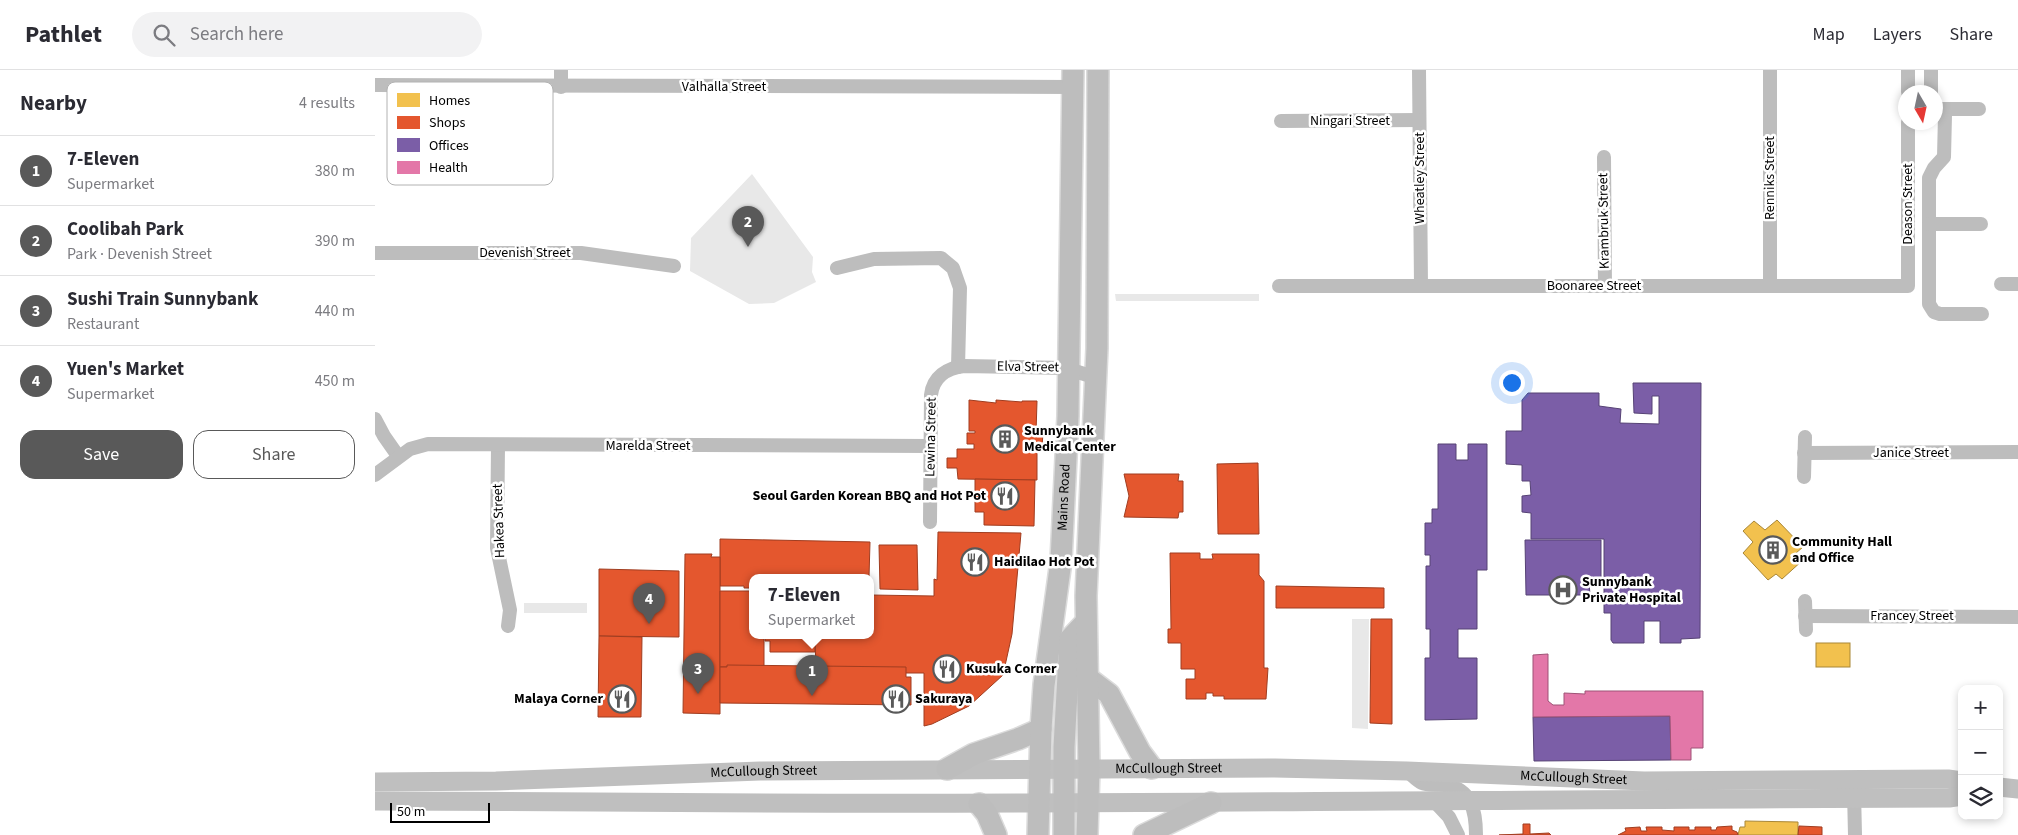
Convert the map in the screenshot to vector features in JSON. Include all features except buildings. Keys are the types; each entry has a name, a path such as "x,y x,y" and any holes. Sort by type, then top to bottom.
{"main road":[{"name":"Mains Road","path":"1087,835 1089,768 1086,622 1097,378 1098,70"},
{"name":"Mains Road","path":"1038,835 1039,769 1044,685 1061,561 1070,369 1073,78"},
{"path":"1064,835 1063,769 1070,639 1086,622"},
{"path":"1087,678 1109,694 1140,752 1152,768"},
{"path":"947,769 974,754 1041,729"},
{"name":"McCullough Street","path":"375,782 496,781 760,771 1089,768 1333,768 1643,781 1958,780"},
{"name":"McCullough Street","path":"375,801 1039,804 1433,800 1855,799 1958,797"},
{"path":"1144,835 1211,802"},
{"path":"979,804 987,814 996,835"}],"street":[{"path":"561,70 561,87"},
{"name":"Wheatley Street","path":"1419,70 1421,286"},
{"name":"Renniks Street","path":"1770,70 1770,286"},
{"path":"1908,70 1908,85"},
{"path":"1931,70 1931,85"},
{"name":"Valhalla Street","path":"553,87 1073,78"},
{"path":"1943,107 1979,109"},
{"path":"1943,113 1945,115 1944,157 1933,168 1929,178 1929,304 1934,312 1940,314 1982,314"},
{"name":"Ningari Street","path":"1281,121 1419,120"},
{"name":"Deason Street","path":"1908,130 1908,286"},
{"name":"Krambruk Street","path":"1604,157 1605,286"},
{"path":"1929,224 1981,224"},
{"name":"Devenish Street","path":"375,253 581,253 674,266"},
{"path":"837,268 874,259 941,258 953,268 960,288 958,367"},
{"path":"2001,284 2018,284"},
{"name":"Boonaree Street","path":"1279,286 1908,286"},
{"name":"Elva Street","path":"958,367 1070,369 1097,378"},
{"name":"Lewina Street","path":"929,522 931,388 937,378 958,367"},
{"path":"375,419 398,456"},
{"path":"1804,477 1805,437"},
{"name":"Marelda Street","path":"375,475 398,456 410,449 428,444 931,446"},
{"name":"Hakea Street","path":"498,445 497,548 510,610 509,626"},
{"name":"Janice Street","path":"1805,453 2018,452"},
{"name":"Francey Street","path":"1805,600 1805,623 2018,616"},
{"path":"1407,770 1422,784 1453,787 1461,791 1469,800 1475,813 1476,835"},
{"path":"1854,780 1855,835"},
{"path":"1433,800 1449,817 1458,835"}],"shaded area":[{"path":"752,174 813,257 812,272 816,282 774,303 749,304 690,271 691,238"},
{"path":"1115,294 1259,294 1259,301 1116,301"},
{"path":"524,603 587,603 587,613 524,613"},
{"path":"1352,619 1369,619 1368,729 1352,728"}],"place":[{"name":"Coolibah Park","path":"748,247"},
{"name":"Sunnybank Medical Center","path":"1005,439"},
{"name":"Seoul Garden Korean BBQ and Hot Pot","path":"1005,496"},
{"name":"Community Hall and Office","path":"1773,550"},
{"name":"Haidilao Hot Pot","path":"975,562"},
{"name":"Sunnybank Private Hospital","path":"1563,590"},
{"name":"Yuen's Market","path":"649,624"},
{"name":"Kusuka Corner","path":"947,669"},
{"name":"Sushi Train Sunnybank","path":"698,694"},
{"name":"7-Eleven","path":"812,696"},
{"name":"Malaya Corner","path":"622,699"},
{"name":"Sakuraya","path":"896,699"}]}
